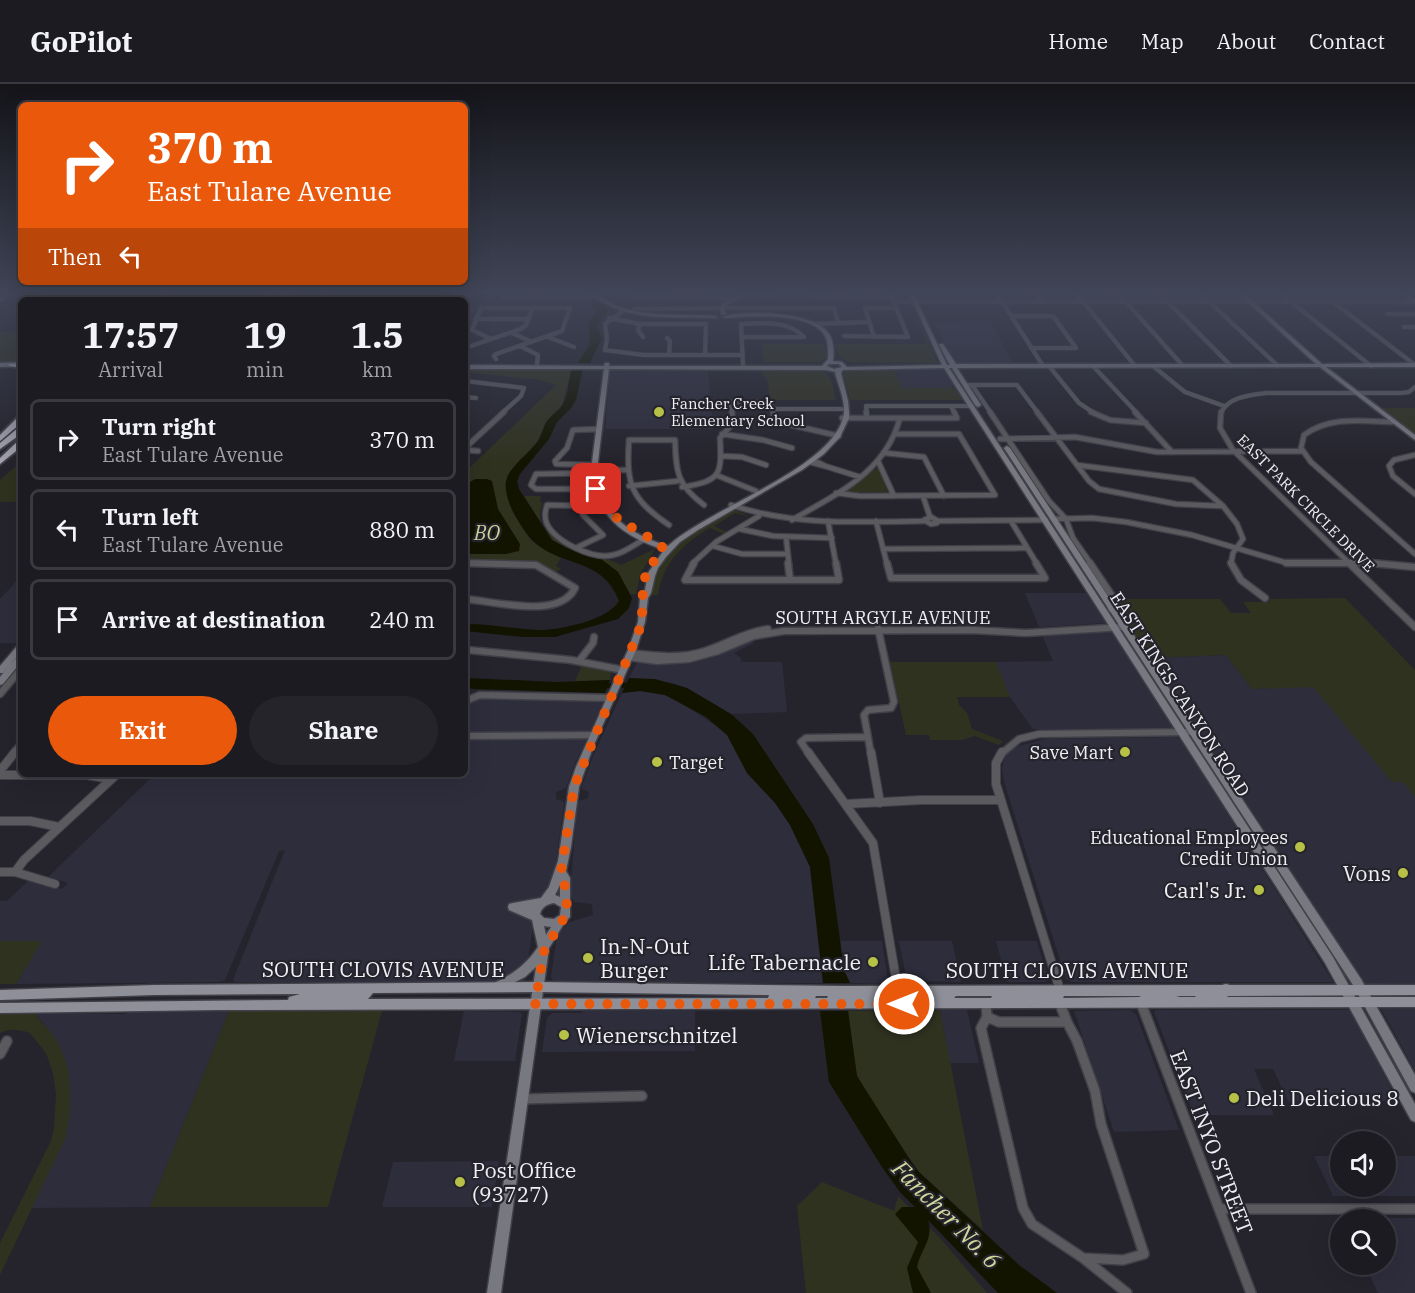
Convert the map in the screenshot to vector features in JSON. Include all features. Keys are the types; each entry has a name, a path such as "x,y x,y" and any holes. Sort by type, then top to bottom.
{"highway":[{"path":"11,365 18,365"},
{"path":"0,439 18,422"},
{"path":"0,447 18,432"},
{"path":"0,464 18,446"},
{"path":"0,464 18,451"}],"main road":[{"path":"831,349 841,366"},
{"name":"EAST KINGS CANYON ROAD","path":"937,349 945,366 1120,627 1188,733 1362,989 1415,1087"},
{"name":"EAST KINGS CANYON ROAD","path":"944,349 990,423 1004,439 1049,521 1075,552 1120,627"},
{"path":"1304,349 1415,438"},
{"path":"832,353 828,367 844,418"},
{"path":"502,367 537,364"},
{"path":"0,365 11,365"},
{"path":"468,365 815,368 841,366 1415,365"},
{"path":"468,365 580,366"},
{"path":"607,366 828,367"},
{"path":"607,366 594,470 596,489 602,506 612,518 643,540 666,549"},
{"path":"494,1293 544,951 536,910 552,892 561,872 574,787 640,628 644,598 648,594 652,573 666,549 694,529 812,461 837,435 846,406 837,373 841,366"},
{"path":"973,407 977,408 990,423"},
{"path":"733,506 808,460 837,435"},
{"path":"602,503 628,526 666,549"},
{"path":"0,682 18,651"},
{"path":"4,672 18,660"},
{"name":"EAST KINGS CANYON ROAD","path":"1188,733 1231,806 1347,989 1415,1116"},
{"path":"1231,806 1238,810 1266,852 1272,855"},
{"path":"494,988 516,980 527,972 544,951 567,913 565,878 561,872"},
{"path":"560,922 545,924 513,907 555,899 565,903"},
{"name":"SOUTH CLOVIS AVENUE","path":"0,995 154,990 538,987 812,991 829,998"},
{"path":"1141,1004 1146,998 1170,995 1180,989"},
{"path":"1200,1003 1201,997 1221,996 1227,989"},
{"path":"270,1005 306,998 357,998 365,995 369,990"},
{"path":"988,1008 1002,998 1056,996 1060,990"},
{"name":"SOUTH CLOVIS AVENUE","path":"0,1008 810,1004 829,998 894,997 898,991 1415,990"},
{"path":"755,1004 765,998 805,998 810,996 812,991"},
{"path":"904,1004 907,998 946,997 953,991"},
{"name":"SOUTH CLOVIS AVENUE","path":"845,998 904,1004 988,1008 1060,1004 1415,1002"}],"street":[{"path":"496,359 494,356 496,354 509,349"},
{"path":"526,349 538,355 537,364"},
{"path":"607,349 638,354 742,355"},
{"path":"669,349 669,355"},
{"path":"705,349 705,355"},
{"path":"742,349 743,365"},
{"path":"1032,349 1087,411 1107,420 1146,423"},
{"path":"1122,349 1135,366"},
{"path":"1168,349 1183,366"},
{"path":"1215,349 1231,366"},
{"path":"1260,349 1278,366"},
{"path":"1351,349 1371,366"},
{"path":"1395,349 1415,365"},
{"path":"1093,366 1172,452"},
{"path":"1153,366 1185,392 1224,406 1239,398 1258,394 1405,393 1415,387"},
{"path":"468,381 523,387 521,396 468,446"},
{"path":"968,385 1014,384 1095,486 1112,492 1176,504 1221,506"},
{"name":"EAST KINGS CANYON ROAD","path":"968,385 1049,501 1066,519 1073,538 1114,599 1111,609"},
{"path":"468,397 476,398"},
{"path":"682,487 700,483 716,475 722,466 720,441 722,434 733,423 731,402 771,402 774,421 837,435"},
{"path":"867,418 866,406 973,407"},
{"name":"EAST PARK CIRCLE DRIVE","path":"1224,406 1219,429 1222,437 1233,450 1415,627"},
{"path":"844,418 957,418 953,407"},
{"path":"772,409 842,410"},
{"path":"791,521 860,477 878,461 897,434 900,418"},
{"path":"1393,422 1343,422 1314,429 1302,438 1303,451 1311,462 1415,554"},
{"path":"594,470 556,464 555,461 567,448 573,430 600,429"},
{"path":"722,434 763,440 792,448"},
{"path":"836,493 851,496 995,495 959,434 897,434"},
{"path":"1004,439 1082,437 1144,451 1303,451"},
{"path":"669,525 646,508 629,486 626,470 629,441 675,440 678,481 704,505"},
{"path":"468,449 478,451"},
{"path":"885,453 924,457 944,496"},
{"path":"1415,455 1394,460 1389,466 1394,476 1415,494"},
{"path":"722,456 742,457 766,465"},
{"path":"812,461 860,477"},
{"path":"878,461 894,496"},
{"path":"1077,465 1102,466 1186,478 1203,486 1242,532 1243,539 1231,559 1235,571 1264,598"},
{"path":"596,489 536,489 531,485 536,474 626,470"},
{"path":"716,475 756,491"},
{"path":"629,486 678,481"},
{"path":"923,496 930,517 938,521 1101,519 1192,535 1287,562 1415,567"},
{"path":"602,503 547,505 545,515 553,532 561,539 578,547 610,556 643,540"},
{"path":"578,547 603,535 583,515 583,505"},
{"path":"733,506 759,516 791,521 924,521 933,525 938,521"},
{"path":"759,516 713,546 694,562 685,580 839,580 828,521"},
{"path":"924,521 930,517"},
{"path":"876,521 891,578 1045,578 1011,521"},
{"path":"740,529 786,537 832,538"},
{"path":"786,537 790,580"},
{"path":"713,546 742,554 788,554"},
{"path":"884,549 1027,548"},
{"path":"468,563 536,566 573,586 573,596 567,602 548,607 468,599"},
{"name":"SOUTH ARGYLE AVENUE","path":"629,655 657,661 689,659 718,651 754,636 776,632 878,629 1026,633 1120,627"},
{"path":"878,629 893,705 887,709 872,709 866,712 868,737 880,803"},
{"path":"579,661 593,643 594,637"},
{"path":"468,650 579,661 621,675"},
{"path":"0,694 18,674"},
{"path":"468,700 480,695 612,695"},
{"path":"1060,990 1001,800 994,773 999,756 1017,740 1039,734 1188,733"},
{"path":"468,736 595,735"},
{"path":"868,737 801,740 802,745 846,804 874,848 898,991"},
{"path":"0,771 18,748"},
{"path":"0,775 18,775"},
{"path":"15,872 24,860 114,777"},
{"path":"846,804 921,800 1001,800"},
{"path":"0,821 30,821 59,827"},
{"path":"0,872 15,872 56,884"},
{"path":"1060,1004 1066,1022 1077,1041 1095,1091 1101,1124 1144,1254 1138,1258 1083,1258"},
{"name":"EAST INYO STREET","path":"1141,1004 1251,1293"},
{"path":"988,1008 999,1022 1066,1022"},
{"path":"988,1008 981,1028 1023,1208 1032,1224 1083,1258 1127,1293"},
{"path":"0,1054 7,1041"},
{"path":"521,1099 642,1096"},
{"path":"1219,1209 1415,1209"}],"shaded area":[{"path":"0,349 18,349 18,363 0,364"},
{"path":"763,349 825,349 827,358 819,362 764,362"},
{"path":"932,349 938,363 850,362 844,360 837,351"},
{"path":"948,349 1006,349 1014,364 955,364"},
{"path":"468,368 572,368 562,405 547,421 537,442 509,473 505,483 512,511 530,539 561,558 556,566 561,569 554,573 539,563 468,561 468,469 556,385 539,380 468,372"},
{"name":"Fancher Creek Elementary School","path":"614,368 708,368 713,429 605,429 610,370"},
{"path":"708,368 821,370 830,379 836,400 770,400 767,378 763,376 762,370"},
{"path":"895,369 942,369 953,384 952,388 902,388"},
{"path":"895,369 902,388 952,388 963,400 850,400 843,374 845,371"},
{"path":"1379,408 1415,408 1415,435"},
{"path":"18,465 18,502 0,502 0,480"},
{"path":"878,469 888,492 845,492"},
{"path":"524,496 541,496 540,502 543,503 540,517 544,527"},
{"path":"736,510 750,517 735,513 714,526 729,533 726,535 710,528 691,541 676,555 664,573 658,595 652,595 659,570 673,550 693,534"},
{"path":"545,529 567,544 621,565 655,549 640,575 636,594 630,594 618,572 601,559 567,548 552,540"},
{"path":"18,579 18,643 0,643 0,599"},
{"path":"1025,593 1086,593 1106,623 1039,627"},
{"path":"1345,598 1415,670 1415,797 1403,782 1392,782 1313,687 1252,689 1226,655 1150,658 1117,608 1120,599 1220,599 1231,613 1251,613 1243,602 1269,602 1270,599"},
{"path":"1111,631 1173,727 1172,729 1033,729 1007,693 996,662 1053,661 1042,635"},
{"path":"750,639 754,643 734,653 741,658 741,662 782,662 787,712 731,714 687,688 673,683 629,678 638,661 694,661"},
{"path":"1226,655 1252,689 1313,686 1392,782 1403,782 1415,797 1415,983 1364,984 1150,658"},
{"path":"890,662 996,662 1010,697 957,697 959,705 967,713 972,729 1003,741 999,745 975,736 962,740 930,740 929,735 906,735"},
{"path":"582,665 611,672 610,680 575,681"},
{"path":"640,691 665,695 677,700 727,735 747,773 775,803 790,825 810,867 823,983 554,983 551,977 557,935 569,922 593,915 592,904 574,902 570,894 577,806 579,801 588,798 589,792 582,789 582,786 622,693"},
{"path":"481,698 600,701 603,703 591,730 587,732 468,732 468,704"},
{"path":"583,737 586,741 566,788 556,792 556,799 563,801 564,804 554,876 552,886 536,899 531,918 533,926 525,980 520,983 235,982 233,980 285,850 279,851 225,980 219,982 16,984 41,942 0,941 0,901 7,901 29,880 62,889 68,883 48,877 152,777 468,777 468,738"},
{"path":"1176,737 1181,739 1333,982 1071,982 1066,979 1004,782 1002,768 1005,756 1015,747 1045,739"},
{"path":"0,941 42,941 16,984 0,984"},
{"path":"840,941 882,941 888,981 886,984 850,983 844,970"},
{"path":"899,941 952,941 961,982 907,981"},
{"path":"996,941 1037,941 1048,979 1046,982 1007,982"},
{"path":"1381,1009 1415,1009 1415,1071 1396,1036"},
{"path":"940,1010 967,1010 979,1063 950,1063"},
{"path":"940,1010 983,1230 919,1172 857,1076 848,1011"},
{"path":"1130,1010 1136,1014 1179,1130 1114,1132 1074,1011"},
{"path":"1156,1010 1350,1010 1398,1101 1288,1101 1273,1069 1254,1069 1274,1115 1194,1115 1154,1012"},
{"path":"229,1011 150,1207 31,1208 66,1137 54,1037 35,1013 126,1014 128,1012"},
{"path":"229,1011 382,1011 328,1207 150,1207"},
{"path":"464,1011 519,1012 522,1014 515,1061 454,1061"},
{"path":"584,1011 695,1011 695,1051 542,1052 547,1018 552,1013 581,1013"},
{"path":"35,1013 56,1040 66,1062 70,1087 68,1125 66,1137 0,1275 0,1243 51,1141 56,1094 53,1073 46,1053 29,1032 11,1030 0,1033 0,1014"},
{"path":"1314,1156 1330,1156 1330,1190"},
{"path":"1396,1156 1415,1156 1415,1196 1396,1196"},
{"path":"499,1161 492,1207 382,1207 393,1162"},
{"path":"822,1182 894,1211 898,1196 940,1238 987,1293 806,1293 797,1206"},
{"path":"1396,1218 1415,1218 1415,1293 1378,1293 1370,1275 1396,1275"}],"water":[{"path":"587,349 597,349 590,363 578,363"},
{"path":"572,368 583,368 576,400 557,422 549,439 520,474 517,481 519,489 552,540 567,548 601,559 618,572 632,598 629,608 618,619 555,637 523,637 468,631 468,624 539,630 571,626 605,614 619,601 611,586 600,575 561,558 535,543 524,530 509,502 506,486 510,472 538,441 547,421 560,409 566,395"},
{"name":"BO","path":"475,479 492,481 498,509 520,544 519,551 506,554 468,554 468,483"},
{"path":"468,678 558,682 610,680 605,693 468,688"},
{"path":"629,678 655,679 687,688 731,714 753,734 813,824 829,858 844,970 850,983 823,983 810,867 790,825 775,803 747,773 727,735 706,717 665,695 640,691 622,693"},
{"path":"820,1011 848,1011 857,1076 919,1172 1019,1265 1057,1293 998,1293 928,1220 928,1238 917,1267 931,1293 913,1293 907,1268 918,1242 895,1214 902,1207 915,1207 900,1192 882,1167 829,1082"}],"waterway":[{"name":"Fancher No. 6","path":"601,686 631,685"}],"place":[{"name":"Fancher Creek Elementary School","path":"659,412"},
{"name":"Save Mart","path":"1125,752"},
{"name":"Target","path":"657,762"},
{"name":"Educational Employees Credit Union","path":"1300,847"},
{"name":"Vons","path":"1403,873"},
{"name":"Carl's Jr.","path":"1259,890"},
{"name":"In-N-Out Burger","path":"588,958"},
{"name":"Life Tabernacle","path":"873,962"},
{"name":"Wienerschnitzel","path":"564,1035"},
{"name":"Deli Delicious 8","path":"1234,1098"},
{"name":"Post Office (93727)","path":"460,1182"}],"route":[{"path":"596,489 602,503 621,521 663,548 646,573 642,593 644,598 640,628 574,787 561,872 565,878 564,894 567,913 544,951 535,1004 904,1004"}]}
